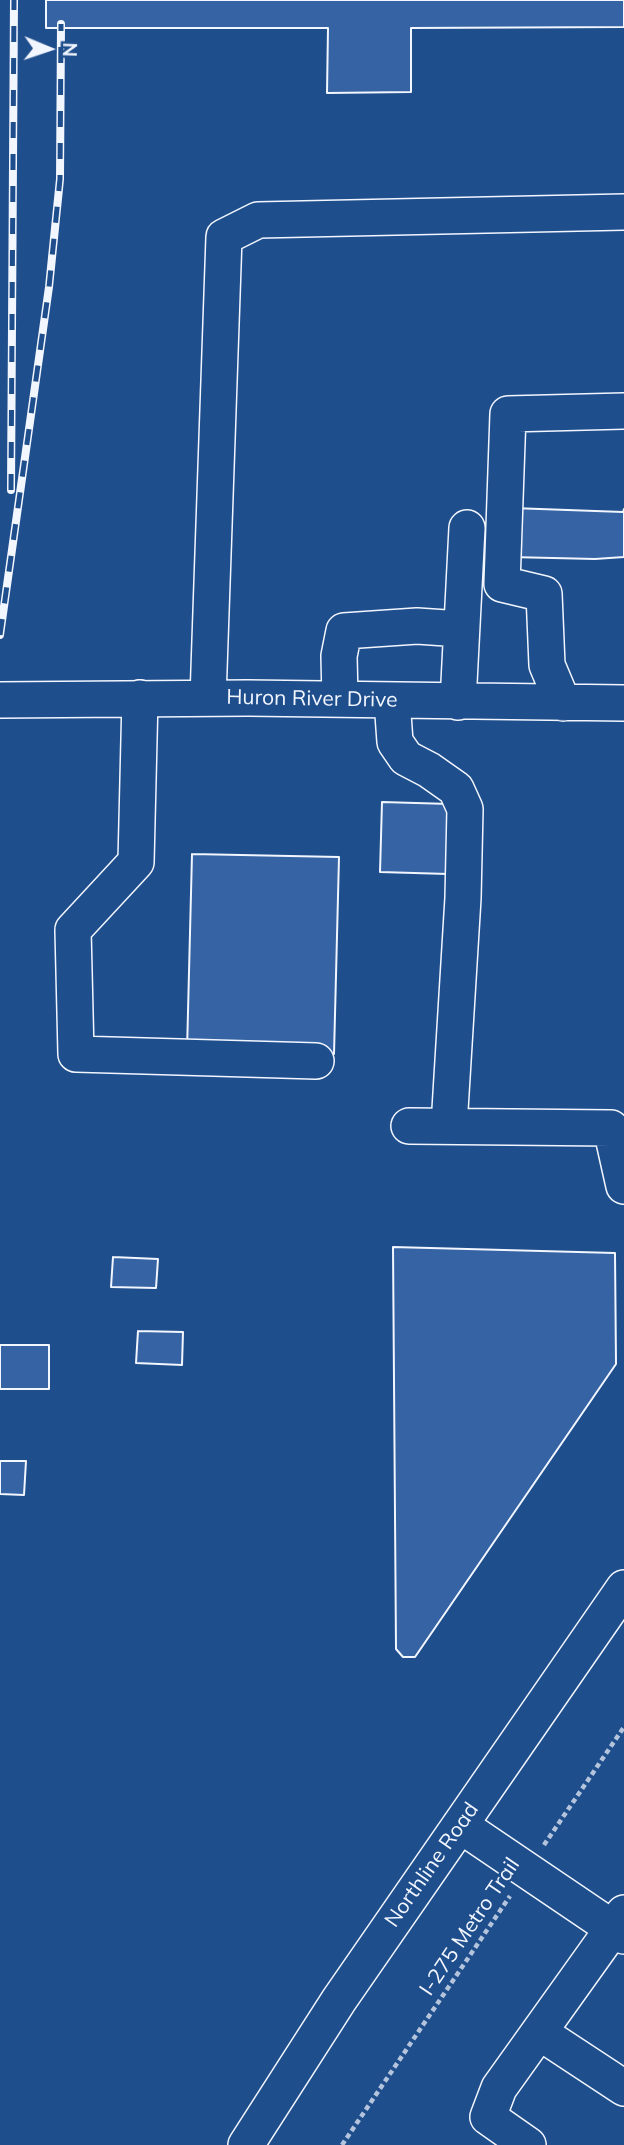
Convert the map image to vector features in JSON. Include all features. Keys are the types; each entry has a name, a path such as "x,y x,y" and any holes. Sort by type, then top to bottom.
{"street":[{"path":"208,698 225,236 258,220 624,212"},
{"path":"563,703 547,665 544,594 502,584 508,414 624,411"},
{"path":"458,702 467,528"},
{"path":"340,699 339,656 344,631 417,626 461,629"},
{"path":"141,698 136,862 73,930 76,1054 316,1061"},
{"name":"Huron River Drive","path":"0,700 208,698 624,703"},
{"path":"392,700 395,742 406,758 429,769 456,789 466,809 449,1126"},
{"path":"409,1126 611,1128 624,1186"},
{"name":"Northline Road","path":"246,2145 331,2011 624,1588"},
{"path":"460,1825 527,1871 620,1926 499,2088 488,2117 528,2145"},
{"path":"539,2032 624,2088"}],"path":[{"name":"I-275 Metro Trail","path":"342,2145 624,1727"}],"building":[{"path":"46,0 624,0 624,27 411,28 411,92 327,93 328,28 46,28"},
{"path":"512,508 623,512 624,509 624,557 510,557"},
{"path":"382,802 450,804 448,874 380,872"},
{"path":"192,854 339,857 334,1054 187,1051"},
{"path":"393,1247 615,1253 616,1364 415,1657 403,1657 396,1649"},
{"path":"113,1257 158,1259 156,1288 111,1287"},
{"path":"138,1331 183,1332 182,1365 136,1363"},
{"path":"0,1345 49,1345 49,1389 0,1389"},
{"path":"0,1461 26,1461 24,1495 0,1494"}],"railway":[{"path":"11,490 14,0"},
{"path":"0,635 49,287 60,179 61,24"}]}
